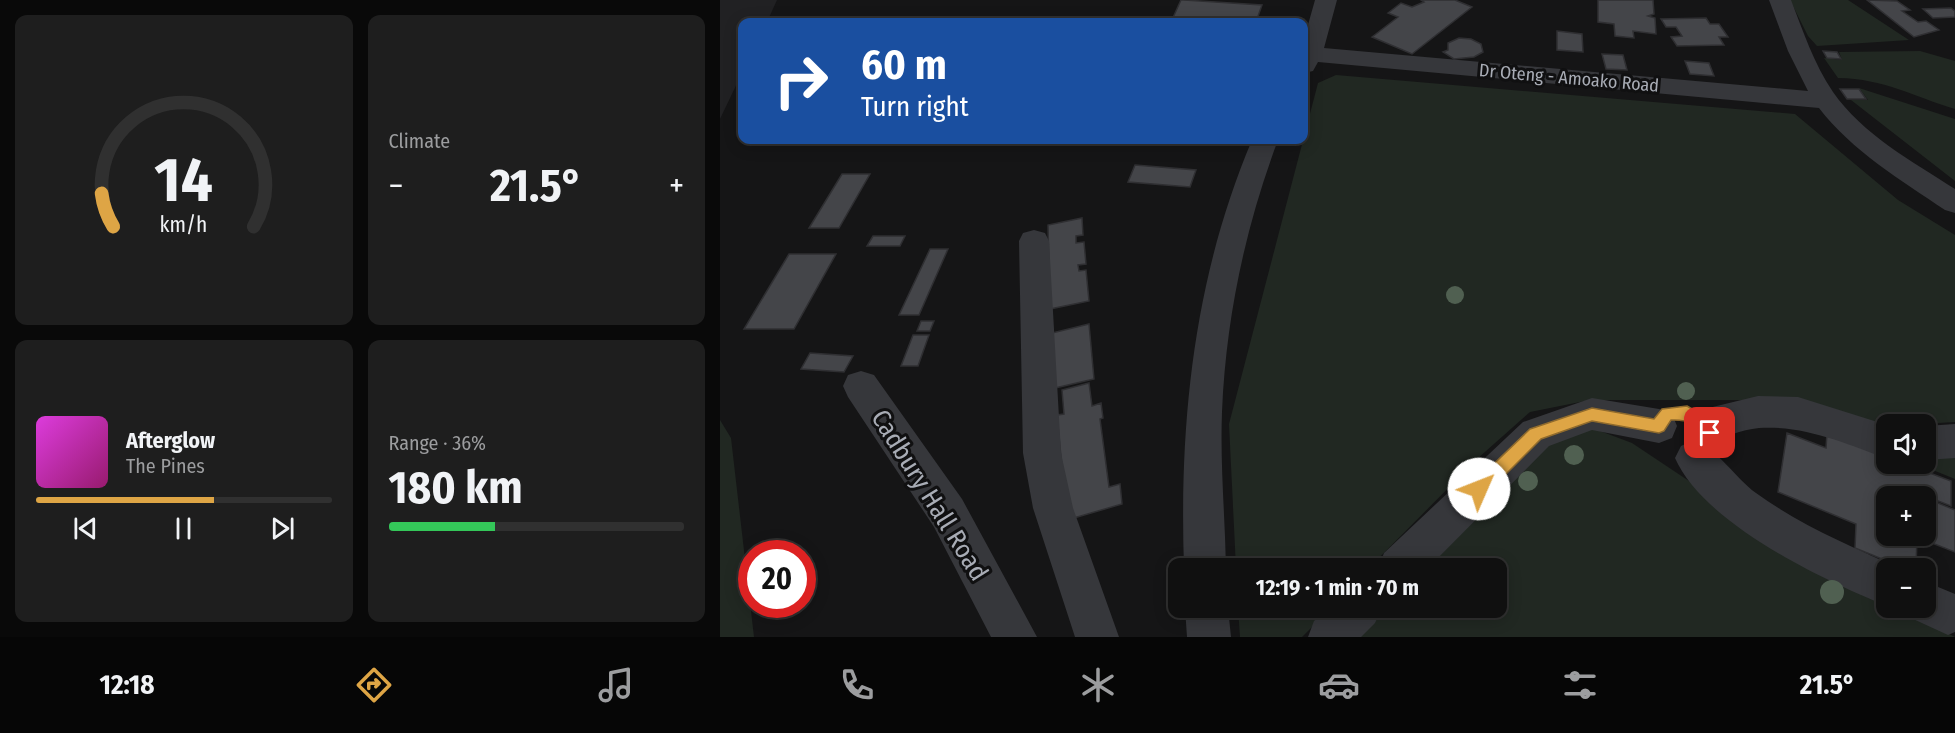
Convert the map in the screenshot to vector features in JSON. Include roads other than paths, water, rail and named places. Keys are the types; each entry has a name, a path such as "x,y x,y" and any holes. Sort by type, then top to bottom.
{"street":[{"path":"1308,57 1326,0"},
{"path":"1780,0 1797,44 1826,101 1867,140 1955,203"},
{"name":"Dr Oteng - Amoako Road","path":"1308,60 1826,101"},
{"path":"1205,558 1204,414 1211,337 1242,202 1264,144"},
{"path":"1035,241 1042,453 1053,508 1097,637"},
{"name":"Cadbury Hall Road","path":"861,386 948,513 1015,637"},
{"path":"1409,558 1536,434 1592,414 1659,426 1661,419 1676,411 1697,417 1700,441 1740,506 1808,548 1876,580"},
{"path":"1700,441 1758,412 1798,413 1874,438"},
{"path":"1936,442 1955,441"},
{"path":"1208,618 1209,637"},
{"path":"1330,637 1349,618"}]}
